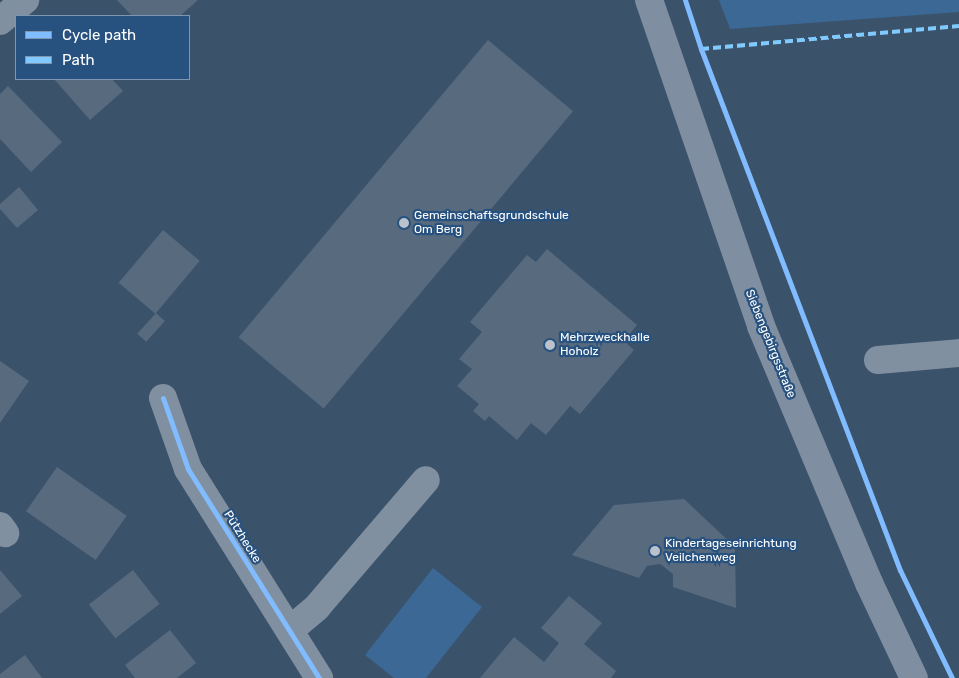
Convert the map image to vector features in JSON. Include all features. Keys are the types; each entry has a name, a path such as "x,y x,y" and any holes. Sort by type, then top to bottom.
{"main road":[{"name":"Siebengebirgsstraße","path":"649,0 761,326 869,583 914,678"}],"street":[{"path":"0,20 25,0"},
{"path":"878,360 959,353"},
{"name":"Pützhecke","path":"164,398 188,469 319,678"},
{"path":"290,630 344,577 426,480"}],"shaded area":[{"path":"719,0 959,0 959,12 730,29"},
{"path":"433,568 482,607 426,678 394,678 365,655"}],"building":[{"path":"117,0 198,0 181,15 131,15"},
{"name":"Gemeinschaftsgrundschule Om Berg","path":"488,40 573,111 324,409 239,337"},
{"path":"55,80 113,80 123,91 90,120"},
{"path":"8,86 62,142 31,172 0,139 0,94"},
{"path":"19,187 38,210 17,228 0,209 0,204"},
{"path":"163,230 200,261 155,314 119,283"},
{"name":"Mehrzweckhalle Hoholz","path":"547,249 637,325 624,341 634,350 580,414 570,406 546,435 531,423 517,440 489,416 485,421 473,411 479,404 457,386 472,369 459,359 482,332 470,322 527,255 536,262"},
{"path":"156,313 165,321 146,342 137,334"},
{"path":"0,361 29,381 0,423"},
{"path":"57,467 127,516 96,560 26,511"},
{"name":"Kindertageseinrichtung Veilchenweg","path":"684,499 735,547 736,608 673,587 673,574 660,564 647,566 639,578 572,555 614,505"},
{"path":"0,570 22,596 0,614"},
{"path":"133,570 159,604 115,638 89,604"},
{"path":"569,596 602,623 584,644 616,671 611,678 480,678 514,637 544,662 559,643 541,628"},
{"path":"170,630 196,663 177,678 135,678 125,665"},
{"path":"25,655 42,678 0,678 0,674"}],"marked path":[{"path":"701,49 959,26"}],"cycle path":[{"path":"685,0 701,49 900,570 952,678"},
{"path":"163,398 188,469 319,678"}],"place":[{"name":"Gemeinschaftsgrundschule Om Berg","path":"404,223"},
{"name":"Mehrzweckhalle Hoholz","path":"550,345"},
{"name":"Kindertageseinrichtung Veilchenweg","path":"655,551"}]}
